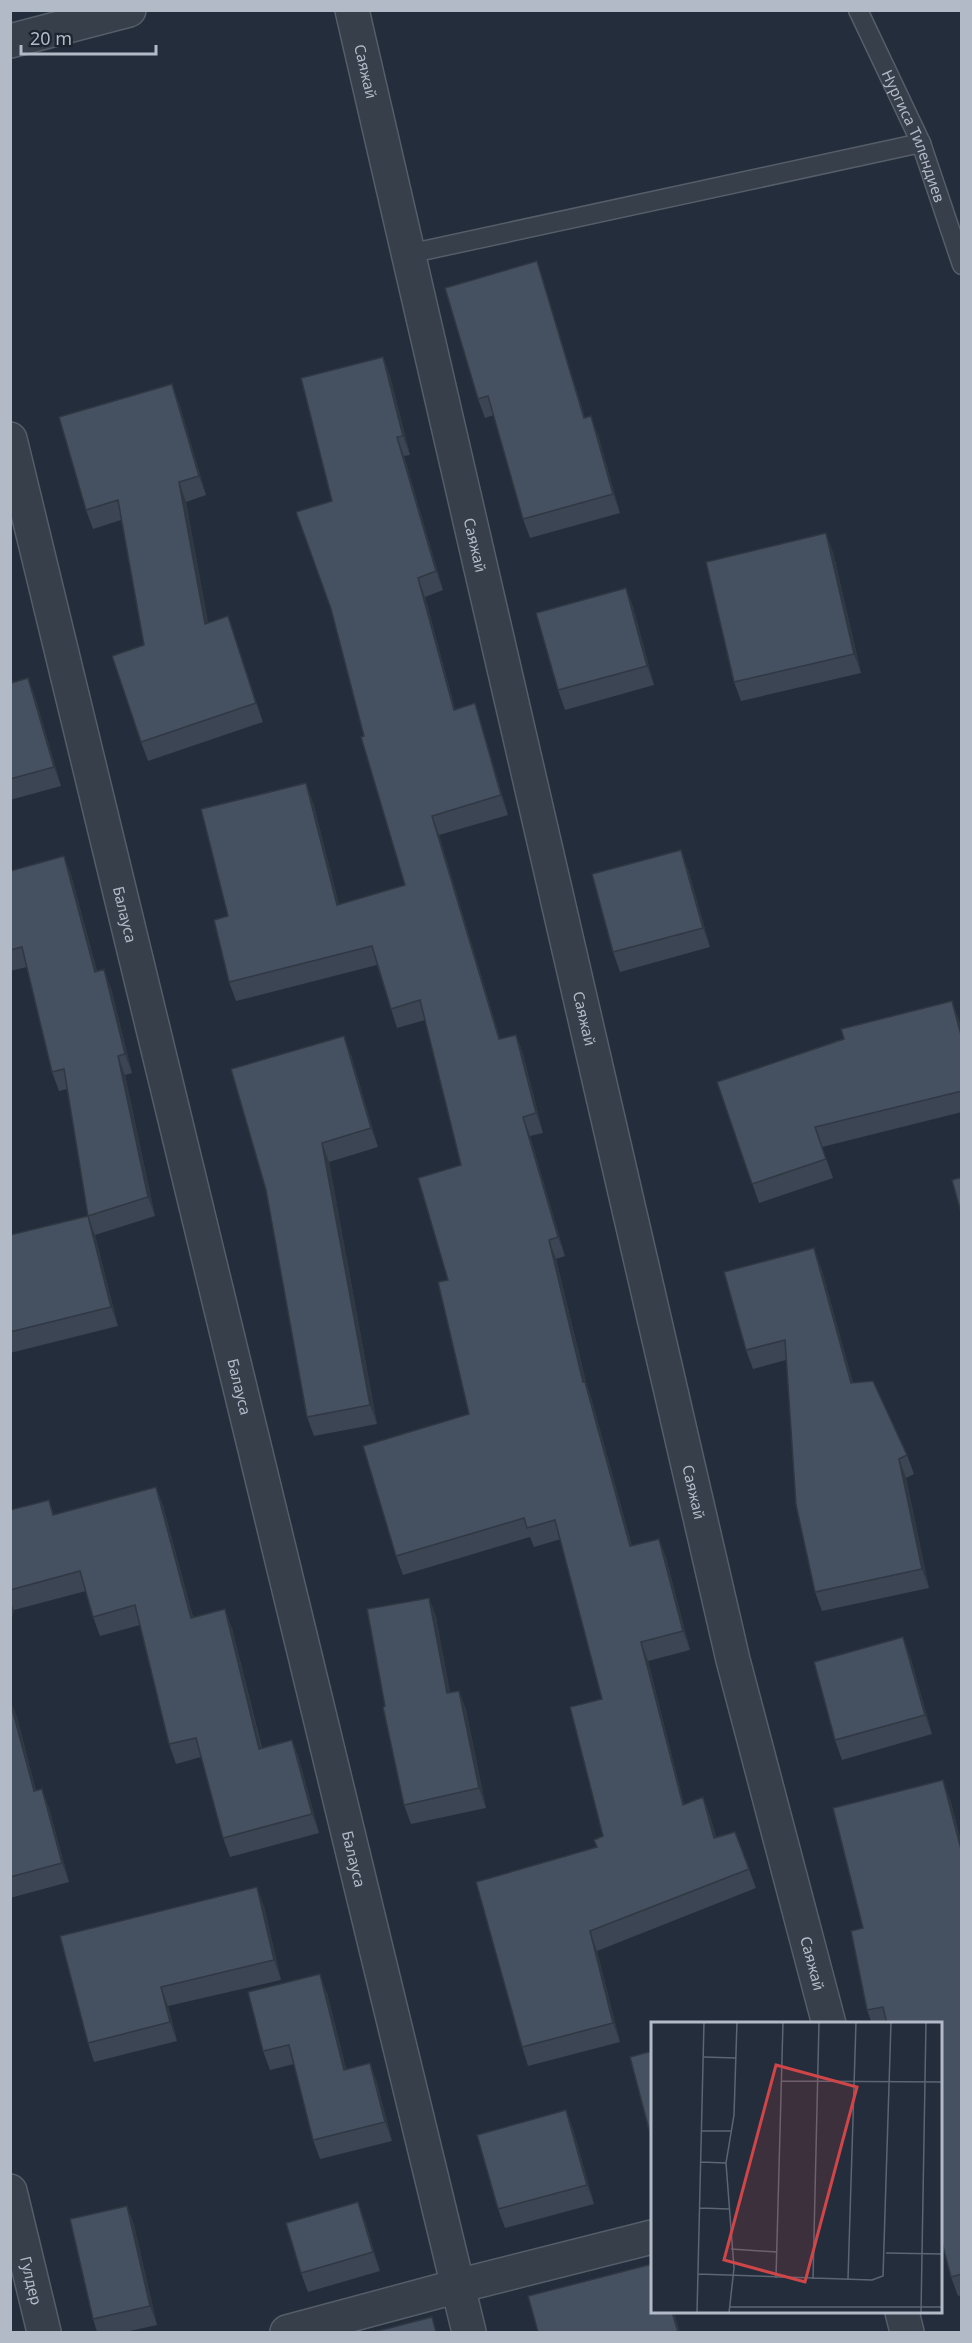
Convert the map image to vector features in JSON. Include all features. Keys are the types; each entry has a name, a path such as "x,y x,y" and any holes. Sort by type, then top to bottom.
{"street":[{"path":"10,41 129,10"},
{"name":"Саяжай","path":"352,10 733,1660 828,2022"},
{"name":"Балауса","path":"10,439 469,2332"},
{"name":"Гулдер","path":"10,2191 44,2332"},
{"path":"287,2332 651,2237"},
{"path":"902,2313 907,2332"}],"lane":[{"name":"Нургиса Тилендиев","path":"858,10 921,143 962,266"},
{"path":"408,254 921,143"}],"building":[{"path":"537,261 584,418 591,416 613,494 523,519 488,396 478,399 445,288"},
{"path":"383,357 403,436 397,437 436,571 418,578 454,710 475,703 501,795 432,816 499,1039 516,1035 536,1113 523,1117 558,1237 549,1240 583,1382 585,1382 630,1546 659,1539 683,1631 641,1642 683,1805 703,1797 714,1838 735,1832 749,1869 590,1931 613,2023 522,2047 476,1882 597,1847 594,1840 603,1836 570,1707 602,1699 555,1520 527,1528 524,1518 396,1556 363,1446 469,1414 438,1282 448,1280 418,1178 461,1165 420,1000 391,1009 372,946 229,982 214,920 228,916 201,809 306,783 337,905 405,885 361,737 364,736 331,609 296,512 332,501 301,378"},
{"path":"172,384 199,476 179,482 205,624 228,616 256,703 141,742 112,656 144,645 118,500 86,510 59,417"},
{"path":"826,533 854,654 734,682 706,562"},
{"path":"626,588 647,666 558,690 536,613"},
{"path":"28,678 54,767 10,779 10,680 11,683"},
{"path":"681,850 703,928 613,952 592,874"},
{"path":"64,856 95,972 104,969 125,1054 118,1056 148,1197 88,1216 64,1069 52,1072 22,947 10,950 10,871"},
{"path":"952,1001 962,1039 962,1091 815,1127 826,1159 752,1184 717,1082 844,1039 841,1029"},
{"path":"344,1036 371,1128 322,1143 370,1405 307,1417 266,1190 231,1069"},
{"path":"962,1177 962,1216 952,1180"},
{"path":"88,1216 111,1307 10,1332 10,1235"},
{"path":"814,1248 851,1383 873,1381 907,1455 899,1459 922,1569 815,1592 796,1505 785,1340 746,1350 724,1272"},
{"path":"156,1487 191,1618 225,1609 259,1749 292,1740 312,1814 223,1838 196,1738 169,1744 135,1605 93,1617 80,1571 10,1590 10,1510 49,1500 53,1515"},
{"path":"429,1598 447,1693 459,1691 479,1788 404,1805 383,1707 385,1706 367,1609"},
{"path":"903,1637 925,1715 835,1740 814,1662"},
{"path":"10,1701 34,1791 42,1789 62,1863 10,1877"},
{"path":"943,1780 962,1853 962,2274 951,2277 942,2243 942,2022 887,2022 883,2007 867,2010 851,1931 863,1928 833,1808"},
{"path":"257,1887 274,1960 161,1987 170,2022 88,2043 60,1936"},
{"path":"320,1974 344,2070 370,2063 385,2122 313,2140 289,2045 263,2051 248,1992"},
{"path":"651,2051 651,2137 630,2057"},
{"path":"566,2110 587,2185 498,2209 477,2135"},
{"path":"358,2202 373,2252 301,2273 286,2223"},
{"path":"127,2206 150,2306 93,2319 70,2219"},
{"path":"651,2264 651,2313 672,2313 678,2332 538,2332 528,2296"},
{"path":"432,2317 436,2332 374,2332"}]}
